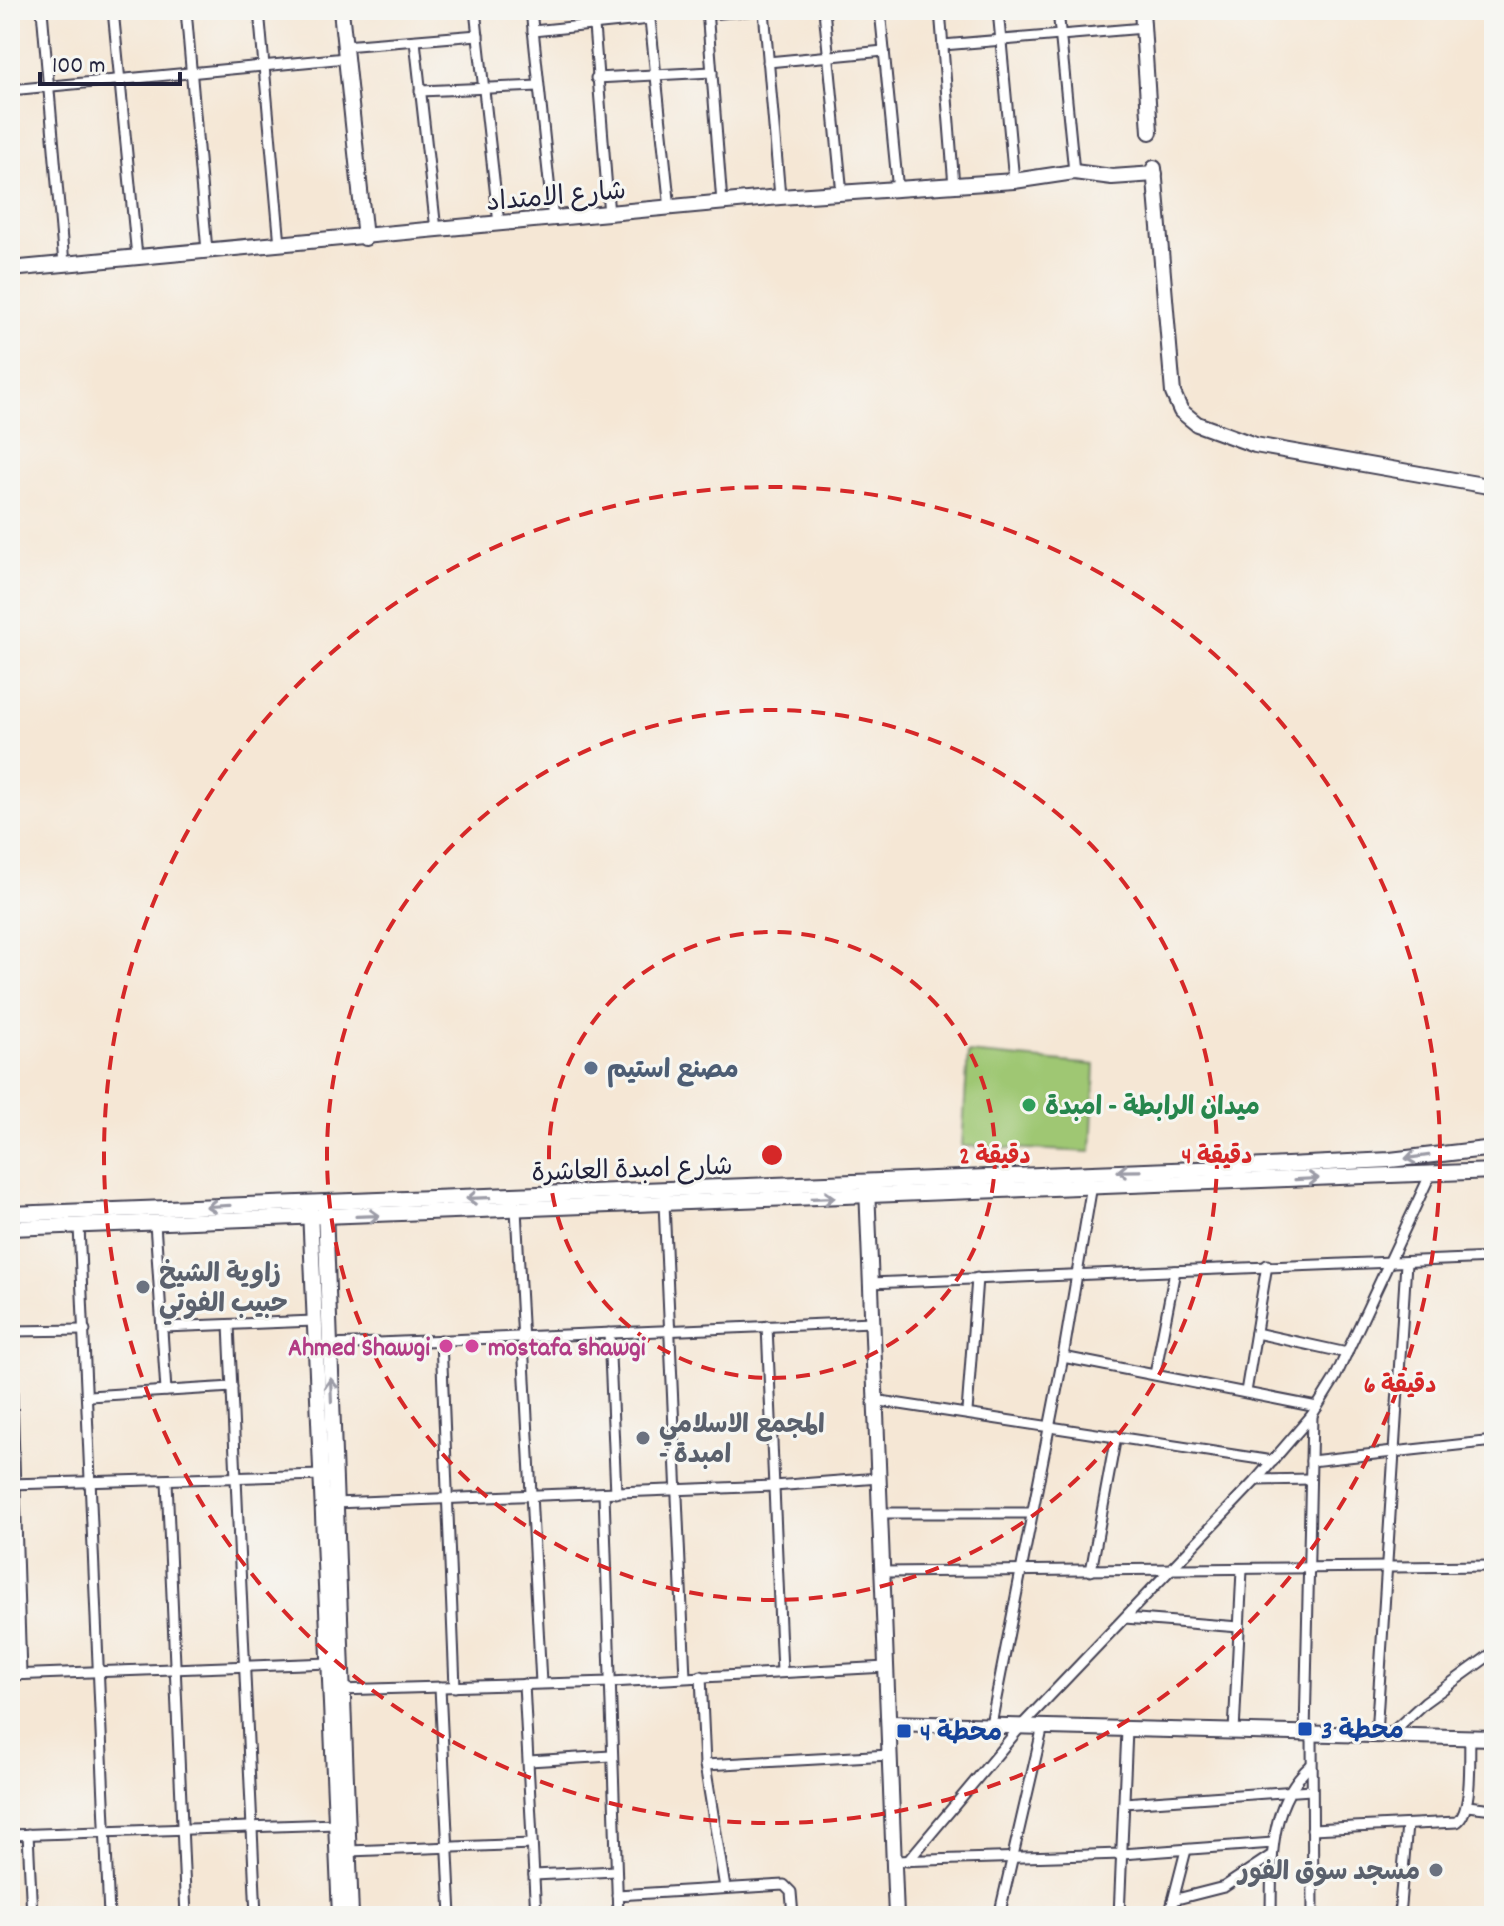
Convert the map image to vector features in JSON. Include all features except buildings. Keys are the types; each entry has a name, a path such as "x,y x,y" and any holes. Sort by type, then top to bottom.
{"main road":[{"path":"341,10 365,238"},
{"path":"1142,10 1150,132"},
{"name":"شارع الامتداد","path":"10,269 780,197 898,191 1014,181 1074,172 1107,174 1154,169 1173,393 1189,418 1208,430 1255,445 1494,487"},
{"name":"شارع امبدة العاشرة","path":"10,1214 516,1209 664,1203 1390,1160 1494,1148"},
{"name":"شارع امبدة العاشرة","path":"10,1228 155,1223 318,1211 1494,1171"},
{"path":"867,1190 890,1755 901,1861 896,1916"},
{"path":"318,1211 314,1321 322,1475 330,1548 340,1916"},
{"path":"318,1211 330,1345 334,1503 330,1548 329,1663 336,1690 351,1916"},
{"path":"889,1723 1494,1738"}],"street":[{"path":"42,10 64,264"},
{"path":"113,10 137,257"},
{"path":"186,10 207,251"},
{"path":"259,10 280,245"},
{"path":"475,10 499,224"},
{"path":"531,10 553,220"},
{"path":"722,203 708,12 762,10 780,197"},
{"path":"824,10 842,194"},
{"path":"880,10 898,191"},
{"path":"940,10 954,186"},
{"path":"998,10 1014,181"},
{"path":"1058,10 1074,172"},
{"path":"533,31 594,26 650,15 670,209"},
{"path":"594,26 609,215"},
{"path":"943,45 1144,28"},
{"path":"10,90 264,65 415,41 478,35"},
{"path":"415,41 436,230"},
{"path":"768,62 884,51"},
{"path":"596,78 712,72"},
{"path":"420,91 538,86"},
{"path":"901,1861 1022,1725 1256,1480 1315,1411 1347,1353 1431,1173"},
{"path":"991,1724 1063,1357 1092,1185"},
{"path":"664,1203 685,1677"},
{"path":"516,1209 541,1683"},
{"path":"155,1223 166,1391"},
{"path":"79,1226 93,1483 109,1916"},
{"path":"870,1283 1494,1258"},
{"path":"1382,1736 1387,1567 1406,1263"},
{"path":"1246,1392 1267,1265"},
{"path":"1155,1374 1175,1271"},
{"path":"967,1412 977,1278"},
{"path":"164,1327 314,1321"},
{"path":"330,1345 872,1322"},
{"path":"229,1325 256,1916"},
{"path":"767,1326 782,1672"},
{"path":"21,1674 10,1333 85,1330"},
{"path":"609,1333 616,1493"},
{"path":"1256,1333 1347,1353"},
{"path":"441,1340 450,1500 455,1687"},
{"path":"1063,1357 1246,1392 1315,1411"},
{"path":"89,1396 232,1387"},
{"path":"874,1400 1273,1461"},
{"path":"1313,1916 1308,1734 1310,1479 1315,1411"},
{"path":"1091,1571 1116,1436"},
{"path":"1311,1461 1494,1441"},
{"path":"13,1484 322,1475"},
{"path":"334,1503 604,1494 879,1478"},
{"path":"1256,1480 1310,1479"},
{"path":"167,1481 186,1916"},
{"path":"604,1494 618,1916"},
{"path":"881,1513 1032,1513"},
{"path":"882,1572 1494,1566"},
{"path":"1234,1732 1242,1570"},
{"path":"1125,1618 1239,1627"},
{"path":"1382,1736 1494,1652"},
{"path":"10,1675 329,1663"},
{"path":"336,1690 611,1682 886,1667"},
{"path":"701,1676 705,1765 725,1888"},
{"path":"524,1684 536,1916"},
{"path":"440,1687 451,1916"},
{"path":"999,1916 1043,1726"},
{"path":"1119,1916 1127,1730"},
{"path":"1312,1829 1457,1822 1464,1817 1467,1806 1470,1738"},
{"path":"705,1765 890,1755"},
{"path":"529,1761 611,1756"},
{"path":"1271,1916 1273,1843 1289,1792 1311,1765"},
{"path":"1124,1803 1311,1790"},
{"path":"1467,1806 1494,1809"},
{"path":"10,1835 337,1824"},
{"path":"1399,1916 1407,1825"},
{"path":"28,1834 32,1916"},
{"path":"901,1861 1122,1854 1273,1843"},
{"path":"349,1851 532,1844"},
{"path":"1169,1916 1186,1850"},
{"path":"1173,1900 1224,1887 1272,1855"},
{"path":"534,1875 616,1871"},
{"path":"617,1895 789,1887 793,1916"}],"green space":[{"name":"ميدان الرابطة - امبدة","path":"968,1053 1095,1065 1091,1152 962,1146"}],"place":[{"name":"مصنع استيم","path":"591,1068"},
{"name":"ميدان الرابطة - امبدة","path":"1029,1105"},
{"name":"زاوية الشيخ حبيب الفوتي","path":"143,1287"},
{"name":"Ahmed Shawgi","path":"446,1346"},
{"name":"mostafa shawgi","path":"472,1346"},
{"name":"المجمع الاسلامي - امبدة","path":"643,1438"},
{"name":"محطة 3","path":"1305,1729"},
{"name":"محطة 4","path":"904,1731"},
{"name":"مسجد سوق الفور","path":"1436,1870"}]}
